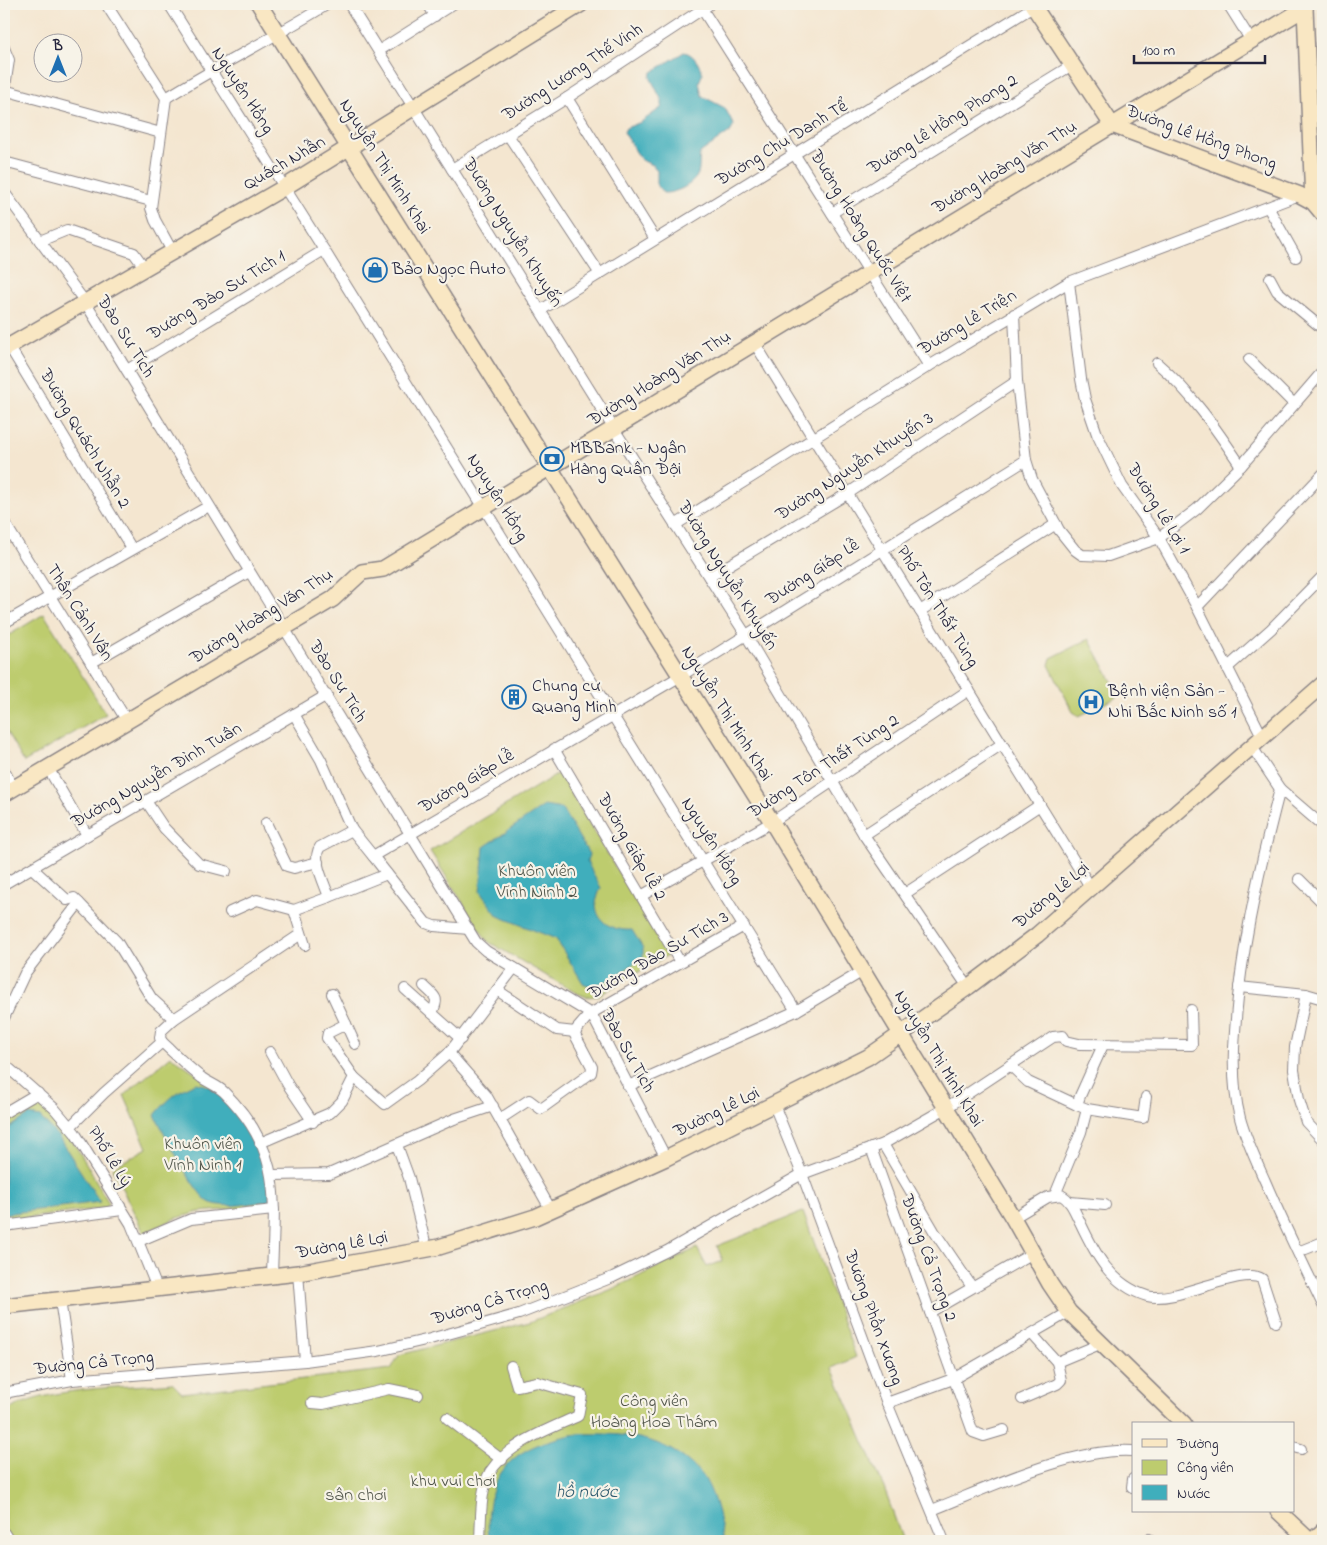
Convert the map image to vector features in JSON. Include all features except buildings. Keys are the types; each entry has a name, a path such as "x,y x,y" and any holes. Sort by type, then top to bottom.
{"street":[{"path":"106,4 166,98 151,201 155,220 172,251"},
{"name":"Nguyên Hồng","path":"169,4 209,71 324,250 613,714 796,1011"},
{"name":"Nguyễn Thị Minh Khai","path":"259,4 772,822 1069,1312 1182,1422"},
{"path":"166,98 209,71 278,34 328,4"},
{"name":"Đường Nguyễn Khuyến","path":"349,4 380,50 413,109 541,310 614,430 746,635 864,835 906,893 968,987"},
{"path":"428,4 435,16"},
{"path":"380,50 453,4"},
{"name":"Quách Nhẫn","path":"6,348 350,148 581,4"},
{"path":"1228,4 1250,39"},
{"name":"Đường Hoàng Quốc Việt","path":"704,5 929,366"},
{"name":"Đường Lương Thế Vinh","path":"452,169 567,98 704,5"},
{"name":"Đường Lê Hồng Phong","path":"1035,5 1112,125 1312,200"},
{"name":"Đường Chu Danh Tể","path":"541,310 796,155 1035,5"},
{"path":"1305,6 1312,200"},
{"name":"Đường Hoàng Văn Thụ","path":"9,791 333,599 362,572 383,569 614,430 869,271 1305,6"},
{"path":"4,48 9,60 4,92 160,134"},
{"name":"Đường Lê Hồng Phong 2","path":"832,212 1072,65"},
{"path":"567,98 655,239"},
{"path":"508,135 600,274"},
{"path":"4,162 151,201"},
{"name":"Đào Sư Tích","path":"4,192 85,302 249,572 327,695 410,835 482,948 590,1014 666,1158"},
{"name":"Đường Lê Triện","path":"675,525 929,366 1069,282 1268,207 1312,200"},
{"path":"1268,207 1296,257"},
{"path":"40,241 67,230 134,253 144,268"},
{"name":"Đường Đào Sư Tích 1","path":"127,370 324,250"},
{"path":"1270,278 1277,291 1323,329"},
{"name":"Đường Lê Lợi 1","path":"1069,282 1084,399 1097,434 1122,486 1158,538 1197,607 1227,668 1280,789 1323,826"},
{"path":"1014,314 1016,381 1026,460 1032,479 1056,524 1075,550 1082,555 1108,556 1158,538 1197,509 1241,466 1323,371"},
{"name":"Phố Tôn Thất Tùng","path":"754,342 1092,888"},
{"name":"Đường Quách Nhẫn 2","path":"6,348 132,549"},
{"path":"1249,359 1294,404"},
{"path":"1158,363 1180,386 1221,437 1241,466"},
{"name":"Đường Nguyễn Khuyến 3","path":"709,577 847,494 1016,381"},
{"name":"Đường Giáp Lễ","path":"373,856 679,676 1026,460"},
{"path":"1197,607 1323,474"},
{"path":"4,623 51,598 132,549 209,506"},
{"name":"Thân Cảnh Vân","path":"4,522 127,721"},
{"path":"920,611 1056,524"},
{"path":"91,663 249,572"},
{"path":"1227,668 1271,629 1323,576"},
{"name":"Đường Lê Lợi","path":"4,1306 298,1273 427,1250 487,1234 551,1210 666,1158 868,1057 968,987 1037,935 1323,684"},
{"name":"Đường Tôn Thất Tùng 2","path":"641,896 772,822 969,690"},
{"name":"Đường Nguyễn Đình Tuân","path":"4,884 327,695"},
{"path":"294,714 321,760 352,830 426,923 434,926 469,929"},
{"path":"864,835 1002,744"},
{"name":"Đường Giáp Lễ 2","path":"554,749 680,962"},
{"path":"48,768 87,836"},
{"path":"4,770 9,791"},
{"path":"1280,789 1251,906 1235,1029 1234,1086 1240,1118 1252,1151 1323,1305"},
{"path":"146,801 164,828 199,864 226,871"},
{"path":"906,893 1040,805"},
{"path":"266,823 287,866 294,868 318,862"},
{"path":"329,897 316,856 320,847 352,830"},
{"path":"32,868 67,900 74,898 117,942 152,999 174,1019"},
{"path":"230,912 257,900 294,910 387,874"},
{"path":"1300,879 1323,903"},
{"path":"4,1018 24,973 79,903"},
{"path":"294,910 305,946"},
{"name":"Đường Đào Sư Tích 3","path":"590,1014 744,926"},
{"path":"272,1276 274,1210 272,1175 268,1158 254,1128 222,1090 203,1079 162,1042 160,1038 161,1031 174,1019 301,934"},
{"path":"346,1024 327,1035 354,1077 385,1104 417,1081 448,1053 461,1039 514,968"},
{"path":"628,1086 796,1011 863,971"},
{"path":"424,986 438,1001 432,1013"},
{"path":"1239,987 1306,994 1323,999"},
{"path":"405,989 461,1039"},
{"path":"497,990 557,1030 575,1032"},
{"path":"332,994 355,1044"},
{"path":"1306,994 1294,1047 1294,1070 1299,1100 1306,1122 1323,1140"},
{"path":"1013,1218 1055,1195 1081,1132 1082,1107 1103,1045 1192,1045 1191,1010"},
{"path":"575,1032 590,1014"},
{"path":"500,1119 529,1100 541,1109 591,1073 592,1067 575,1032"},
{"name":"Đường Cả Trọng","path":"6,1393 72,1380 305,1361 378,1351 490,1323 550,1303 612,1277 660,1254 802,1174 883,1144 946,1108 1045,1041 1059,1035 1071,1043 1103,1045"},
{"path":"70,1126 162,1042"},
{"path":"270,1052 288,1086 313,1122"},
{"path":"448,1053 480,1086 551,1210"},
{"name":"Phố Lê Lý","path":"4,1064 38,1093 70,1126 139,1241 157,1288"},
{"path":"1010,1065 1028,1082 1082,1107 1143,1118 1146,1097"},
{"path":"260,1143 313,1122 330,1113 339,1105 354,1077"},
{"path":"4,1113 38,1093"},
{"name":"Đường Phồn Xương","path":"774,1105 802,1174 887,1403 944,1541"},
{"path":"272,1175 329,1174 454,1119 493,1106"},
{"path":"883,1144 934,1231 972,1287"},
{"path":"397,1145 409,1178 427,1250"},
{"name":"Đường Cả Trọng 2","path":"871,1148 973,1432 984,1436 1004,1430"},
{"path":"1055,1195 1066,1198 1070,1202 1092,1246 1112,1275 1120,1282 1149,1296 1167,1298 1206,1286 1248,1276 1258,1276 1262,1279 1276,1322"},
{"path":"1070,1202 1105,1205"},
{"path":"4,1226 122,1210"},
{"path":"139,1241 191,1219 274,1210"},
{"path":"1298,1252 1323,1242"},
{"path":"930,1312 1033,1253"},
{"path":"298,1273 305,1361"},
{"path":"60,1300 72,1380"},
{"path":"887,1403 953,1380 1069,1312"},
{"path":"1022,1399 1057,1384 1060,1380 1057,1362 1032,1334"},
{"path":"1057,1362 1100,1344"},
{"path":"480,1541 482,1505 490,1473 513,1448 578,1416 582,1395 537,1382 517,1386 511,1366"},
{"path":"312,1403 323,1404 389,1389 418,1395"},
{"path":"447,1418 502,1460"},
{"path":"932,1510 1007,1480 1093,1453 1132,1451"},
{"path":"1279,1512 1311,1541 1323,1531"},
{"path":"4,1533 9,1541"}],"green space":[{"path":"44,614 106,714 24,762 4,727 4,638"},
{"path":"1089,639 1120,696 1079,716 1073,712 1049,665 1051,658"},
{"name":"Khuôn viên Vĩnh Ninh 2","path":"559,773 668,955 598,996 587,997 576,993 487,941 430,851"},
{"name":"Khuôn viên Vĩnh Ninh 1","path":"171,1056 216,1087 272,1206 199,1212 177,1218 144,1233 112,1168 147,1148 124,1095"},
{"path":"38,1106 59,1123 78,1149 109,1203 106,1208 4,1221 4,1123 28,1108"},
{"name":"Công viên Hoàng Hoa Thám","path":"803,1212 856,1357 832,1368 884,1488 903,1541 10,1541 4,1530 4,1413 20,1404 61,1393 85,1390 172,1383 182,1393 391,1369 399,1355 530,1322 610,1290 697,1248 707,1267 723,1261 717,1246"}],"water":[{"path":"684,52 694,57 703,73 699,82 702,96 725,108 734,125 731,131 700,153 698,174 692,182 678,190 663,193 657,185 657,171 653,165 641,160 624,132 626,128 641,122 662,107 662,101 650,77 652,72"},
{"path":"544,806 562,809 589,854 587,862 601,888 596,903 599,916 608,925 619,929 632,930 643,948 643,957 605,982 589,985 583,983 556,939 498,916 480,892 484,847"},
{"path":"196,1083 208,1086 220,1093 231,1103 249,1128 266,1167 270,1201 232,1206 218,1205 211,1203 197,1190 155,1115 173,1096"},
{"path":"29,1115 40,1117 58,1136 100,1202 4,1214 4,1131"},
{"name":"hồ nước","path":"578,1434 623,1435 651,1441 678,1454 702,1475 709,1486 715,1502 724,1541 489,1541 488,1517 491,1496 497,1479 507,1465 520,1454 536,1446 555,1439"}],"place":[{"name":"Bảo Ngọc Auto","path":"375,270"},
{"name":"MBBank - Ngân Hàng Quân Đội","path":"552,459"},
{"name":"Chung cư Quang Minh","path":"514,697"},
{"name":"Bệnh viện Sản - Nhi Bắc Ninh số 1","path":"1091,702"}],"park label":[{"name":"khu vui chơi","path":"453,1482"},
{"name":"sân chơi","path":"356,1496"}]}
